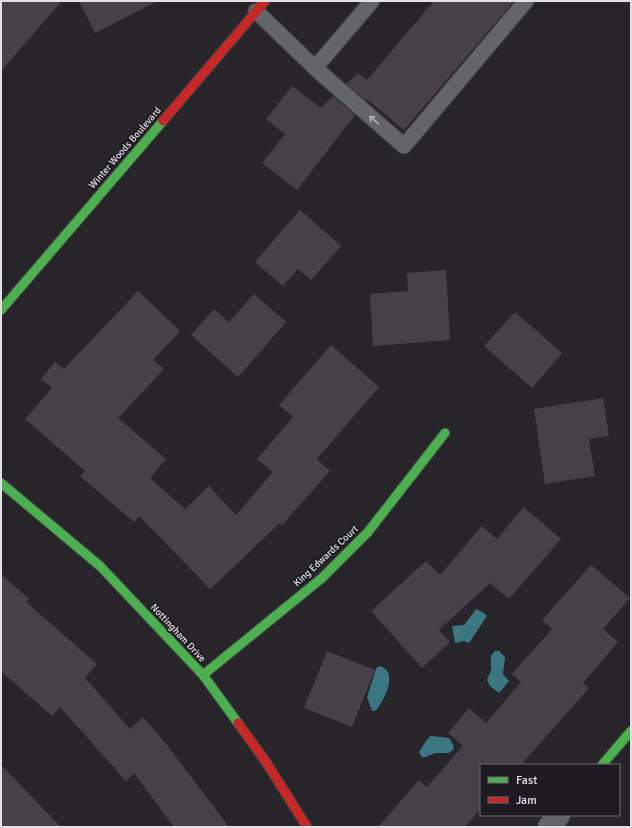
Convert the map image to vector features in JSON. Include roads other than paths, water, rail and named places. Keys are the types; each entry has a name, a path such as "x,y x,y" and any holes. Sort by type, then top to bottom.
{"street":[{"name":"Winter Woods Boulevard","path":"1,310 261,6"},
{"name":"King Edwards Court","path":"203,676 322,578 368,532 445,433"},
{"name":"Nottingham Drive","path":"1,483 100,566 203,676 266,762 307,827"},
{"path":"603,764 631,731"},
{"path":"549,827 558,816"}],"lane":[{"path":"315,68 372,1"},
{"path":"261,6 315,68 404,146 526,1"}],"water":[{"path":"476,609 487,616 469,643 464,641 455,643 452,626 464,625"},
{"path":"495,651 499,651 505,657 503,674 509,681 499,693 490,686 487,680 491,670 491,658"},
{"path":"379,666 385,669 388,673 388,687 379,707 375,711 372,711 367,697 376,669"},
{"path":"431,736 449,738 454,746 453,750 449,753 435,753 422,757 419,752"}]}
